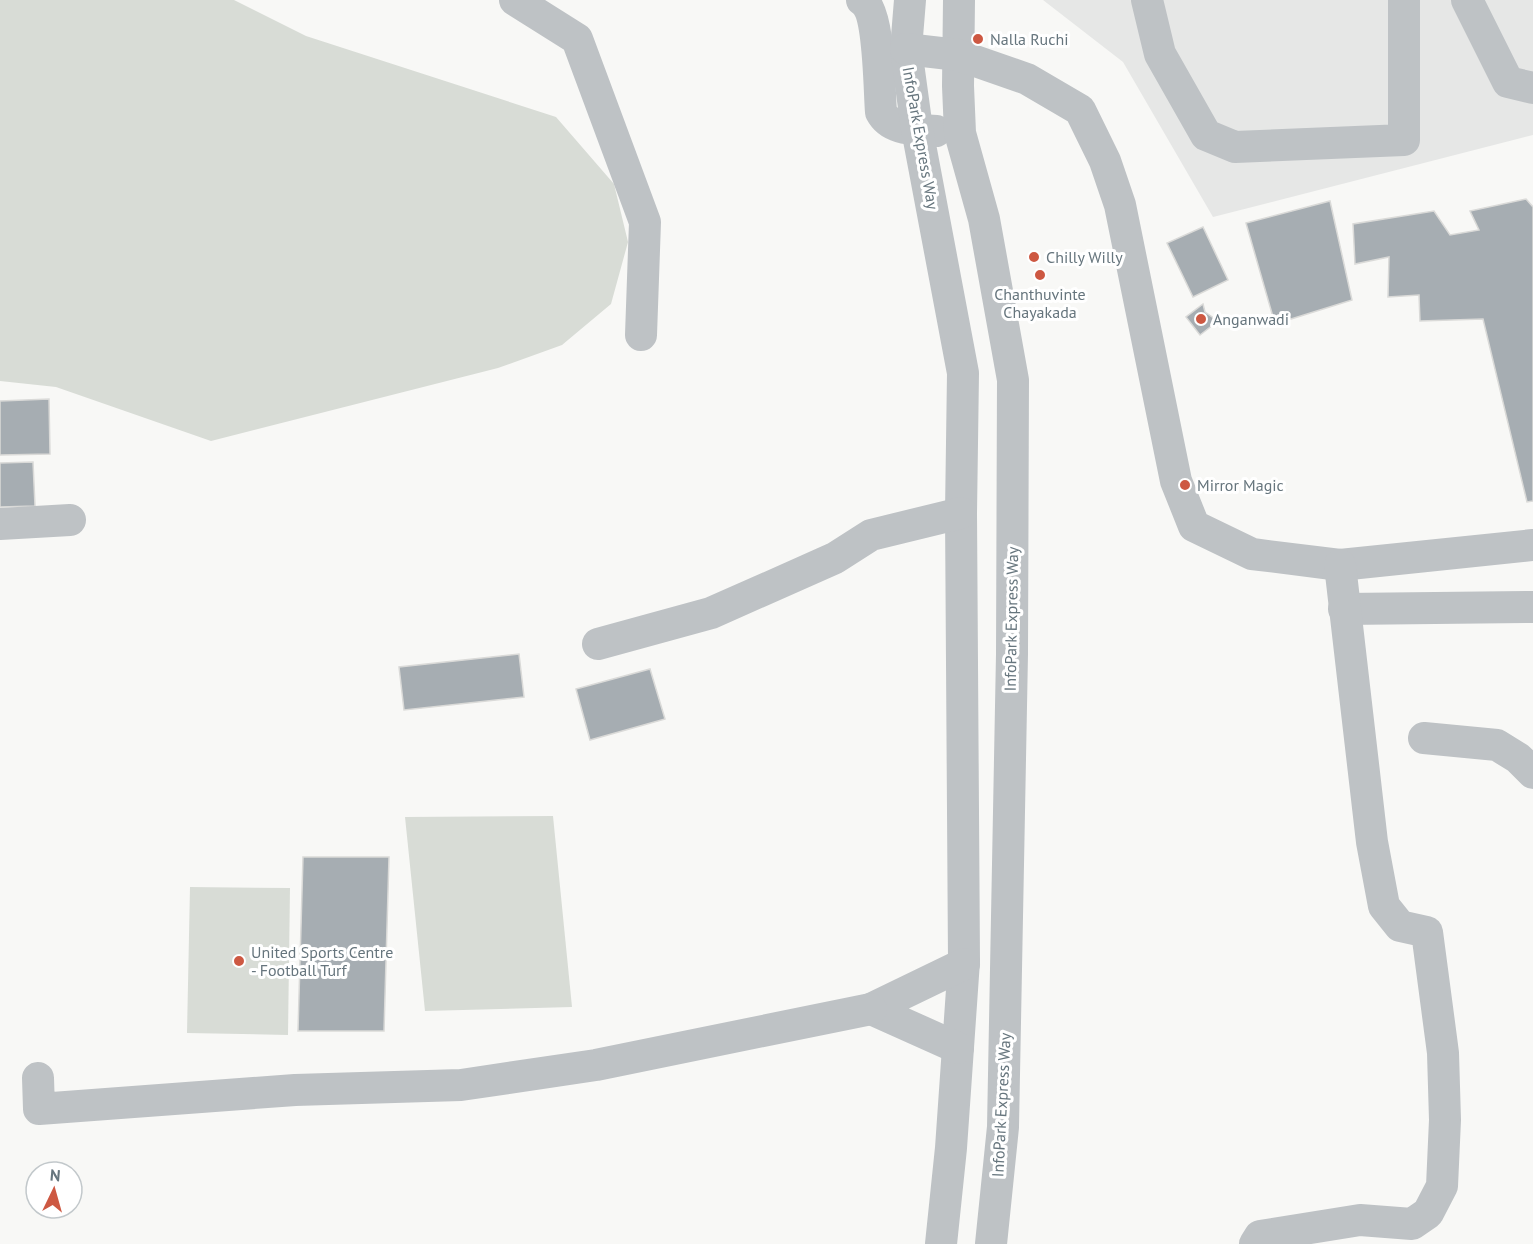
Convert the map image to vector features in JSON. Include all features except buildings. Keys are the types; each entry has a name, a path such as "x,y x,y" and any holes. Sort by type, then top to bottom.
{"street":[{"path":"515,0 577,39 645,222 641,335"},
{"path":"862,0 873,18 881,112 885,121 896,126 960,133"},
{"name":"InfoPark Express Way","path":"910,0 906,48 917,129 963,373 960,513 964,964 941,1244"},
{"name":"InfoPark Express Way","path":"959,0 960,133 984,219 1013,380 1012,654 1003,1127 991,1244"},
{"path":"1148,0 1160,54 1206,135 1235,147 1404,140 1404,0"},
{"path":"1467,0 1508,82 1533,88"},
{"path":"906,48 958,55 1027,79 1080,110 1105,161 1120,206 1176,481 1194,526 1252,554 1340,565 1533,546"},
{"path":"598,644 711,613 835,558 871,535 960,513"},
{"path":"0,524 70,520"},
{"path":"1255,1244 1260,1236 1290,1237 1360,1220 1412,1224 1428,1213 1442,1186 1445,1120 1443,1053 1427,932 1400,926 1384,906 1372,842 1340,565"},
{"path":"1344,609 1533,607"},
{"path":"1424,738 1497,745 1518,758 1533,773"},
{"path":"38,1078 39,1109 296,1090 461,1085 596,1065 871,1009 964,964"},
{"path":"871,1009 958,1048"}],"shaded area":[{"path":"0,0 234,0 306,36 556,117 614,184 628,242 611,304 562,345 498,368 211,441 56,387 0,381"},
{"path":"1043,0 1533,0 1533,135 1213,217 1123,62"},
{"path":"553,816 572,1007 425,1011 405,817"},
{"name":"United Sports Centre - Football Turf","path":"190,887 290,888 288,1035 187,1033"}],"place":[{"name":"Nalla Ruchi","path":"978,39"},
{"name":"Chilly Willy","path":"1034,257"},
{"name":"Chanthuvinte Chayakada","path":"1040,275"},
{"name":"Anganwadi","path":"1201,319"},
{"name":"Mirror Magic","path":"1185,485"},
{"name":"United Sports Centre - Football Turf","path":"239,961"}]}
